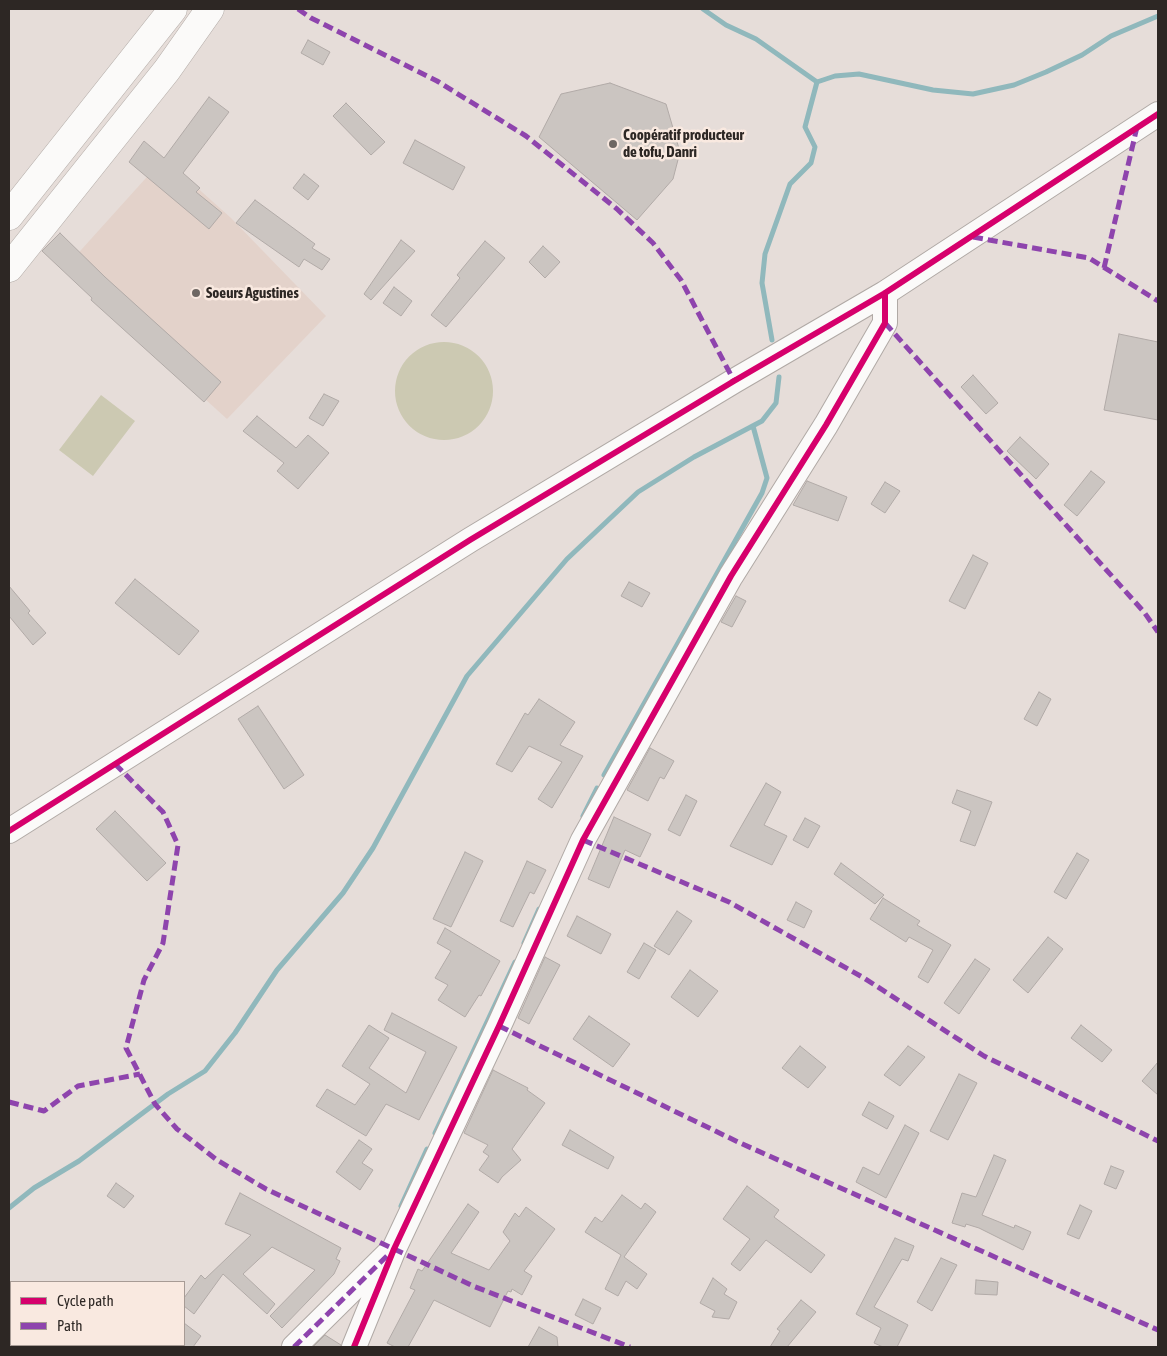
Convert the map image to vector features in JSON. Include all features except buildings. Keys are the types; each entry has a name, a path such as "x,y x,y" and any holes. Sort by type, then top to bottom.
{"main road":[{"path":"9,216 173,9"},
{"path":"9,268 167,70 210,9"}],"street":[{"path":"9,831 470,540 734,381 885,293 1158,114"},
{"path":"354,1347 394,1249 499,1026 583,840 731,576 826,425 884,324 885,293"},
{"path":"294,1347 394,1249"}],"shaded area":[{"name":"Soeurs Agustines","path":"164,158 231,218 326,316 227,419 63,270"},
{"path":"444,342 463,346 479,356 489,372 493,391 489,410 479,426 463,436 444,440 425,436 409,426 399,410 395,391 399,372 409,356 425,346"},
{"path":"101,395 135,421 93,476 59,450"}],"waterway":[{"path":"703,9 726,25 756,39 817,82 835,76 859,74 933,90 973,94 1014,85 1046,72 1082,55 1111,36 1158,16"},
{"path":"772,340 762,283 765,254 790,184 811,163 815,147 805,127 817,82"},
{"path":"9,1208 34,1188 79,1161 168,1094 205,1071 235,1033 277,970 343,893 373,848 467,676 567,559 638,492 694,457 762,421 776,403 779,377"},
{"path":"604,775 762,493 767,478 753,426"},
{"path":"583,816 597,788"},
{"path":"524,943 539,909"},
{"path":"435,1133 515,962"},
{"path":"401,1206 427,1149"}],"marked path":[{"path":"298,9 311,18 437,81 526,136 617,209 653,243 681,280 734,381"},
{"path":"1104,268 1137,127"},
{"path":"973,237 1089,258 1158,301"},
{"path":"885,323 1144,612 1158,632"},
{"path":"115,764 163,812 178,845 163,943 144,980 126,1048 155,1104 177,1129 217,1160 266,1189 473,1286 630,1347"},
{"path":"583,840 729,902 864,978 984,1056 1158,1141"},
{"path":"499,1026 738,1142 1158,1330"},
{"path":"9,1102 44,1111 78,1086 140,1074"},
{"path":"294,1347 389,1254"}],"cycle path":[{"path":"9,831 470,540 734,381 885,293 1158,114"},
{"path":"354,1347 394,1249 499,1026 583,840 731,576 826,425 885,323 885,293"}],"place":[{"name":"Coopératif producteur de tofu, Danri","path":"613,144"},
{"name":"Soeurs Agustines","path":"196,293"}]}
